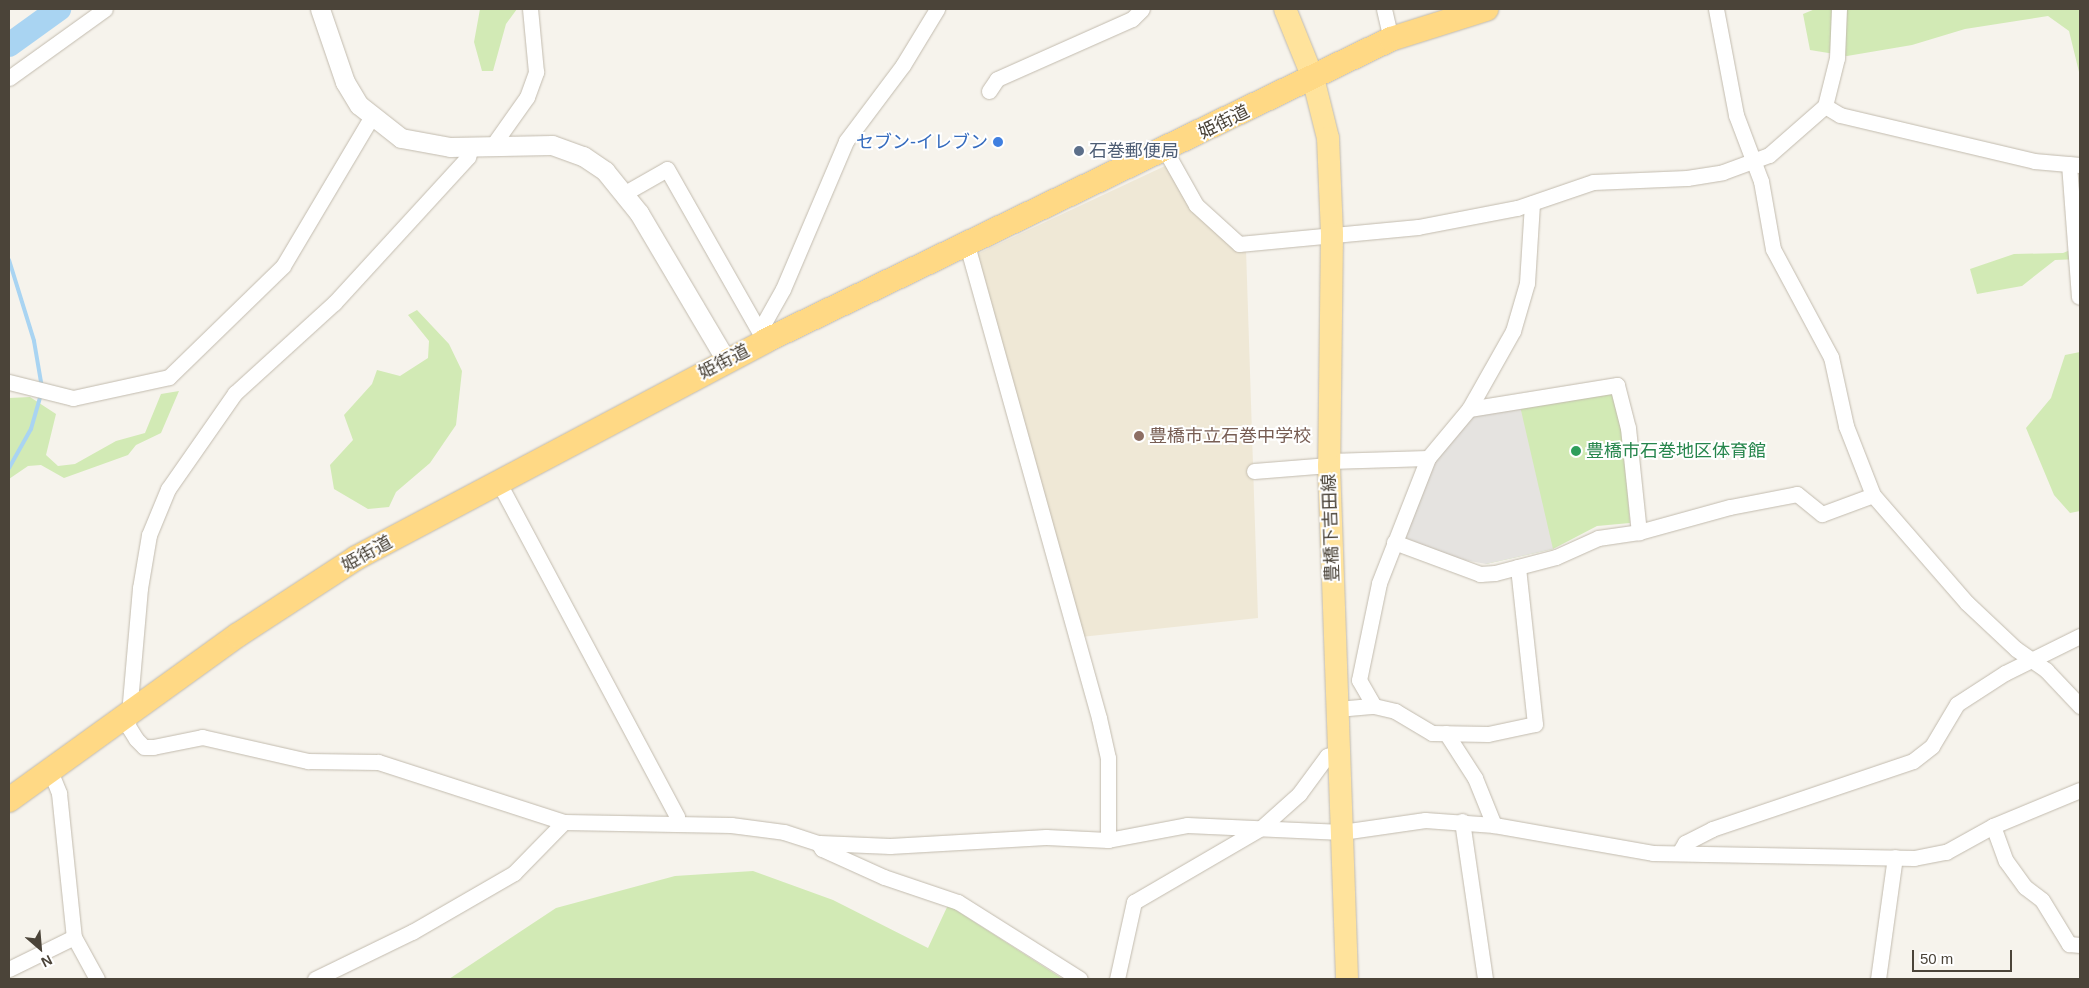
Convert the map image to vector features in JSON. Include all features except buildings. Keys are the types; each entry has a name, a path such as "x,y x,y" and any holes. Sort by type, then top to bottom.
{"highway":[{"name":"姫街道","path":"9,800 51,773 302,592 726,360 762,336 966,245 1166,150 1392,39 1486,9"}],"main road":[{"name":"豊橋下吉田線","path":"1285,9 1313,78 1328,138 1332,234 1329,463 1347,979"}],"street":[{"path":"9,78 105,9"},
{"path":"320,9 345,82 372,118 401,138 422,144 471,146 493,144 552,145 583,156 625,193 726,360"},
{"path":"493,144 527,97 536,72 530,9"},
{"path":"762,336 846,140 903,65 937,9"},
{"path":"989,91 997,80 1132,19 1142,9"},
{"path":"1384,9 1392,39"},
{"path":"1716,9 1736,115 1754,164 1774,249 1831,357 1846,426 1873,495 1967,603 2016,649 2032,659 2080,706"},
{"path":"1166,150 1196,205 1239,244 1418,227 1532,203 1578,184 1687,178 1754,164 1825,106 1837,58 1839,9"},
{"path":"1825,106 1840,115 2034,161 2074,165 2079,297"},
{"path":"9,382 74,398 151,384 180,367 283,266 372,118"},
{"path":"471,146 468,157 428,194 334,303 235,393 168,489 147,544 132,654 128,726 144,746 202,737 308,761 378,762 564,822 675,823 754,827 818,843 890,846 1046,837 1108,840 1187,826 1342,832 1425,820 1462,821 1494,825 1626,850 1679,853 1894,857 1941,853 1994,826 2080,790"},
{"path":"625,193 667,169 762,336"},
{"path":"1374,706 1359,680 1379,583 1428,458 1469,409 1514,331 1528,283 1532,203"},
{"path":"966,245 1103,734 1108,758 1108,840"},
{"path":"1469,409 1617,385 1628,428 1639,532"},
{"path":"1254,470 1329,463 1428,458"},
{"path":"499,483 677,817 675,823"},
{"path":"1394,542 1480,574 1518,567 1598,538 1639,532 1797,494 1822,514 1873,495"},
{"path":"1337,709 1374,706 1396,711 1432,732 1488,734 1535,724 1518,567"},
{"path":"1679,853 1685,843 1712,829 1913,762 1932,746 1957,704 2032,659 2080,636"},
{"path":"1446,733 1475,778 1494,825"},
{"path":"1117,979 1134,902 1261,828 1299,794 1327,756 1338,752"},
{"path":"51,773 59,793 74,937 97,979"},
{"path":"1462,821 1484,979"},
{"path":"315,979 499,883 533,857 564,822"},
{"path":"1994,826 2006,861 2026,888 2042,900 2070,944 2080,945"},
{"path":"818,843 822,850 884,877 958,902 1080,979"},
{"path":"1878,979 1894,857"},
{"path":"9,969 74,937"}],"shaded area":[{"name":"豊橋市立石巻中学校","path":"1167,165 1246,249 1258,618 1081,637 977,254"},
{"path":"1520,406 1553,549 1486,564 1449,557 1399,535 1433,457 1469,414"}],"green space":[{"path":"480,9 517,9 506,24 493,71 482,71 474,42"},
{"path":"1815,9 2080,9 2080,76 2069,31 2048,16 1965,29 1912,45 1847,56 1810,50 1803,14"},
{"path":"2080,246 2080,259 2055,260 2022,286 1977,294 1970,269 2014,254 2063,253"},
{"path":"417,310 449,344 462,371 456,425 430,463 396,492 389,507 368,509 334,489 330,465 353,440 344,415 372,384 377,370 400,376 428,358 429,341 408,315"},
{"path":"2080,352 2080,511 2070,513 2054,495 2026,428 2051,398 2065,355"},
{"path":"179,391 161,433 136,445 128,455 64,478 41,465 28,466 9,479 9,398 30,397 56,414 46,455 58,466 75,464 116,441 145,433 161,394"},
{"path":"1614,391 1623,429 1630,523 1597,526 1553,549 1486,564 1469,414"},
{"path":"753,871 833,900 928,948 948,905 1063,979 449,979 556,908 675,876"}],"waterway":[{"path":"9,45 59,9"},
{"path":"9,260 34,341 42,388"},
{"path":"9,468 31,429 41,395"}],"place":[{"name":"セブン-イレブン","path":"998,142"},
{"name":"石巻郵便局","path":"1079,151"},
{"name":"豊橋市立石巻中学校","path":"1139,436"},
{"name":"豊橋市石巻地区体育館","path":"1576,451"}]}
